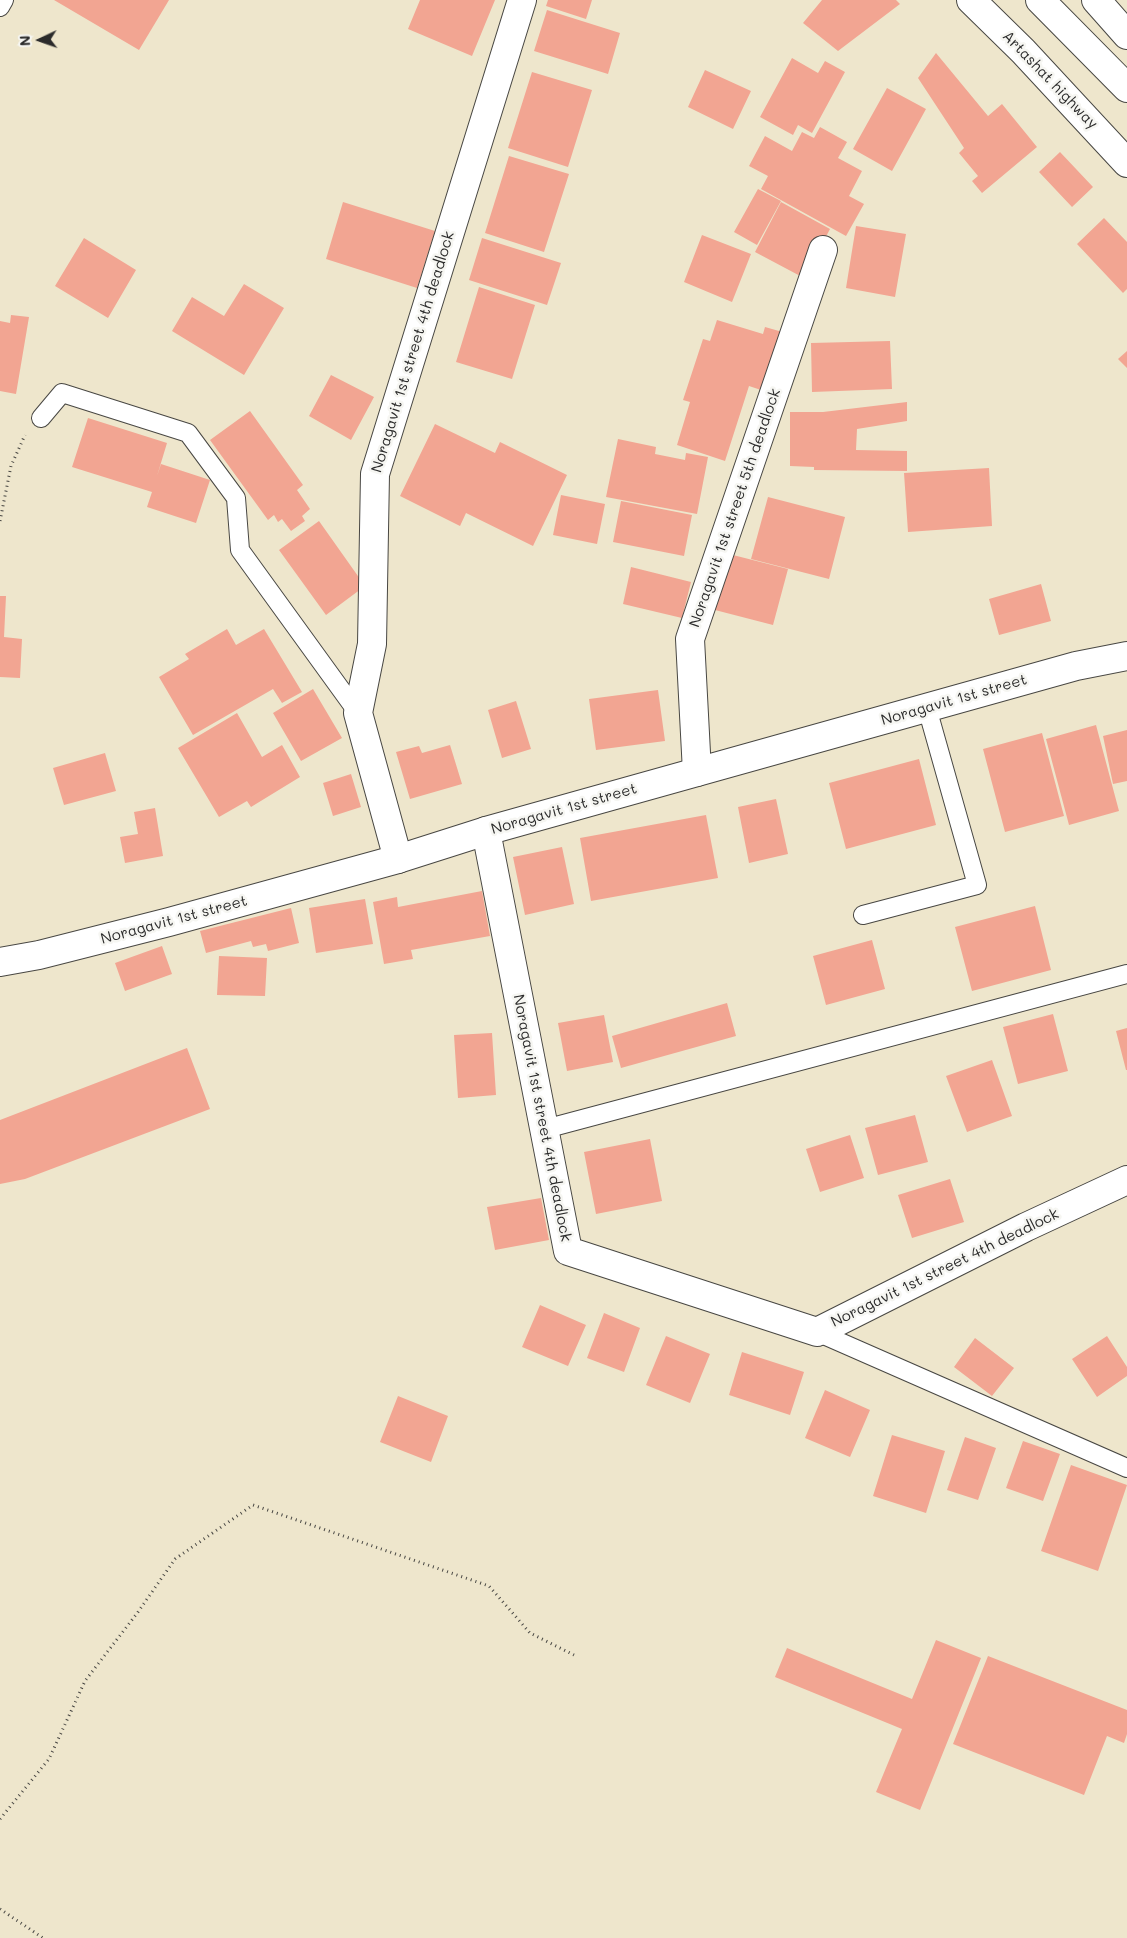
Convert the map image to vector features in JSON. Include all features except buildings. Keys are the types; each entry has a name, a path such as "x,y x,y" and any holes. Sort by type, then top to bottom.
{"main road":[{"name":"Noragavit 1st street 4th deadlock","path":"398,859 358,714 372,644 375,474 522,0"},
{"name":"Artashat highway","path":"971,0 1024,51 1127,162"},
{"path":"1040,0 1127,88"},
{"path":"1099,2 1127,34"},
{"name":"Noragavit 1st street 5th deadlock","path":"697,772 690,640 823,250"},
{"name":"Noragavit 1st street","path":"0,962 39,955 169,922 398,859 486,831 1076,666 1127,656"},
{"name":"Noragavit 1st street 4th deadlock","path":"486,831 568,1251 817,1332 1026,1227 1127,1180"}],"lane":[{"path":"0,7 4,0"},
{"path":"40,418 62,393 188,433 236,498 240,550 358,714"},
{"path":"863,915 977,885 927,708"},
{"path":"545,1129 1127,974"},
{"path":"817,1332 1127,1468"}],"path":[{"path":"0,521 11,466 22,438 40,418"},
{"path":"0,1819 49,1759 85,1681 138,1612 175,1559 253,1505 489,1586 530,1632 574,1655"},
{"path":"0,1909 44,1938"}]}
